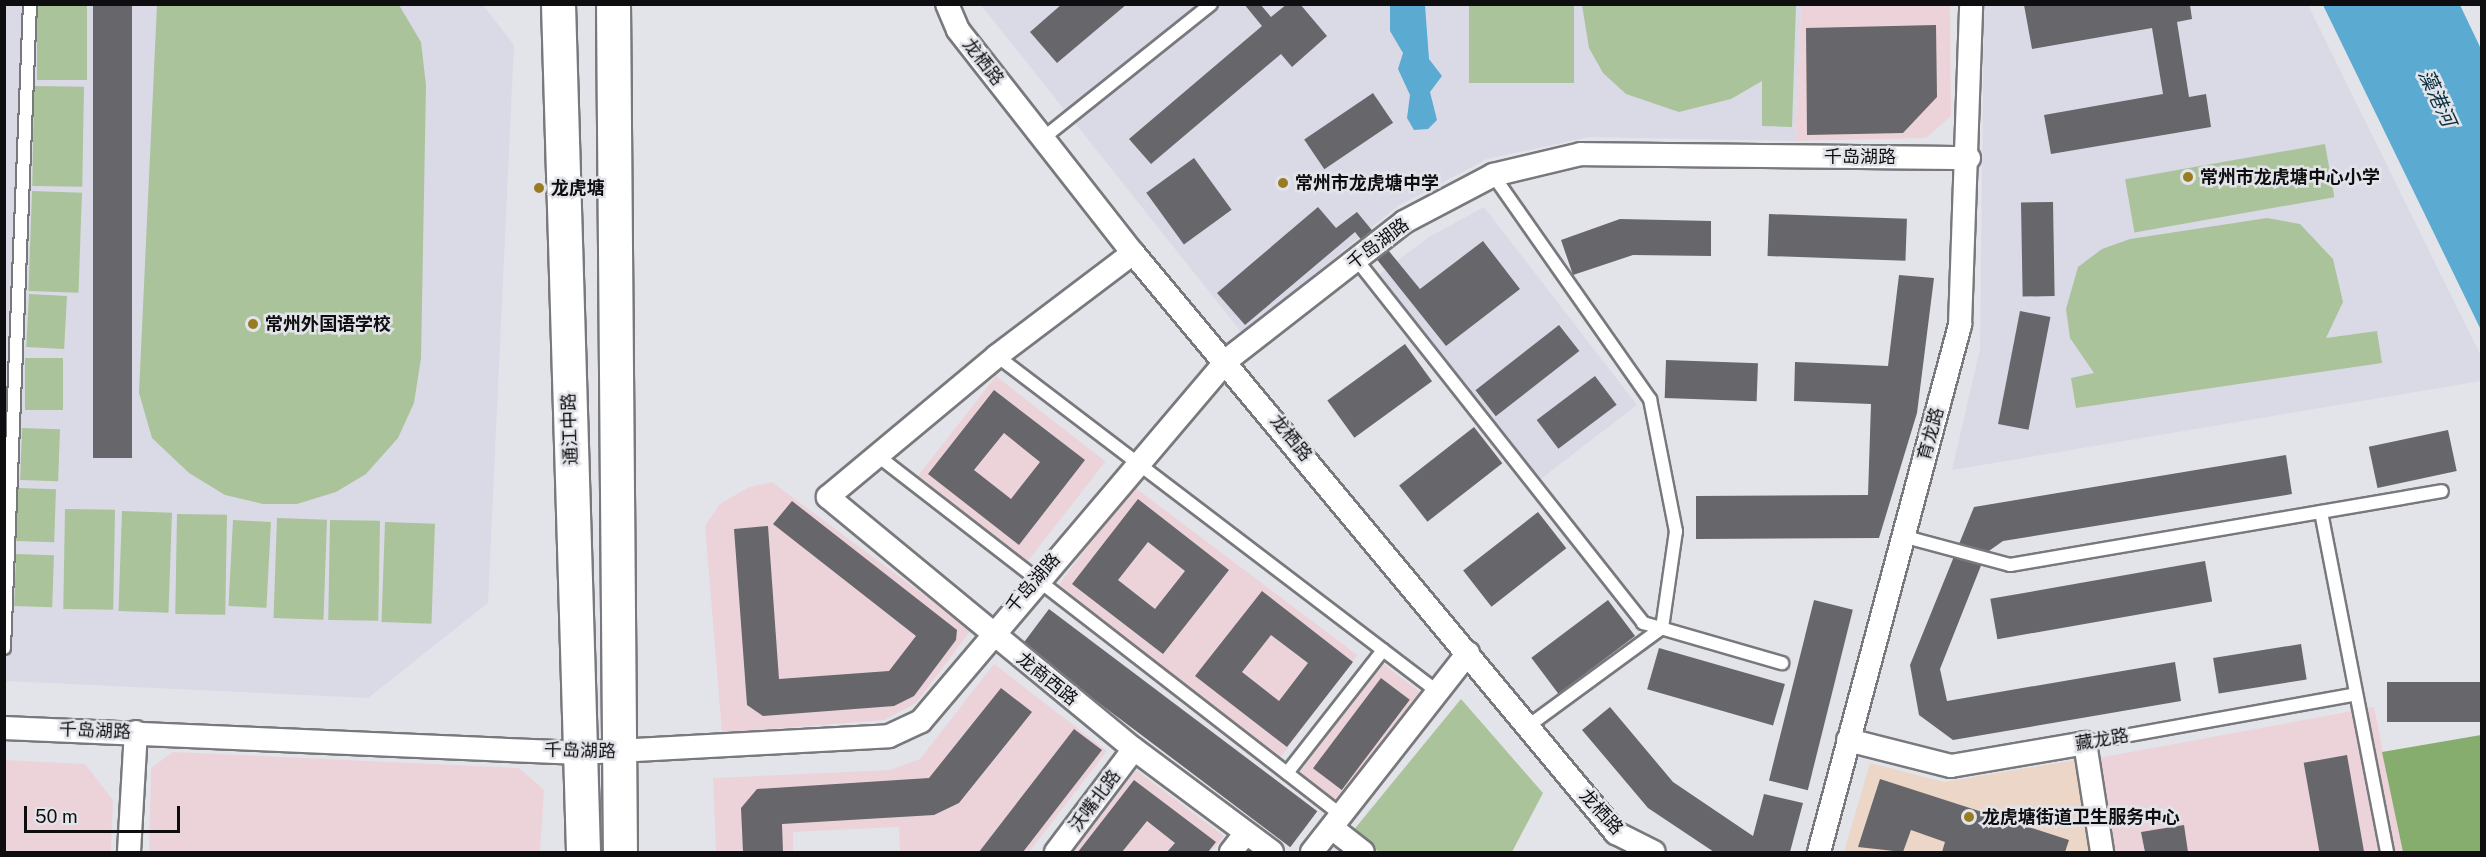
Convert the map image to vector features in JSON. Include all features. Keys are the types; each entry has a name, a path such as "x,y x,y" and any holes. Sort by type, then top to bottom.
{"main road":[{"name":"通江中路","path":"558,4 583,852"},
{"path":"613,4 620,852"}],"street":[{"name":"龙栖路","path":"947,4 958,30 1133,253 1227,360 1616,833 1654,852"},
{"name":"育龙路","path":"1819,852 1960,325 1969,158 1971,4"},
{"name":"千岛湖路","path":"4,728 580,753 889,735 921,721 990,633 1227,360 1404,222 1492,175 1581,154 1969,158"},
{"path":"878,456 997,356 1133,253"},
{"name":"龙商西路","path":"878,456 828,497 990,633 1134,749 1272,852"},
{"path":"1312,852 1468,653"},
{"path":"129,852 136,732"},
{"name":"藏龙路","path":"1848,740 1951,766 2085,743"},
{"path":"2085,743 2102,852"},
{"name":"沃嘴北路","path":"1056,852 1134,749"},
{"path":"1336,821 1364,852"},
{"path":"1231,852 1246,833"}],"lane":[{"path":"4,648 10,358 30,4"},
{"path":"1042,139 1210,4"},
{"path":"1492,175 1650,399 1676,531 1662,628 1528,726"},
{"path":"1356,259 1643,623 1782,663"},
{"path":"997,356 1136,465 1438,692"},
{"path":"878,456 1287,773 1336,821"},
{"path":"1902,536 2010,565 2442,491"},
{"path":"2321,512 2387,852"},
{"path":"1287,773 1383,650"},
{"name":"藏龙路","path":"2085,743 2356,694"}],"shaded area":[{"name":"常州外国语学校","path":"5,5 483,5 514,45 488,603 368,698 5,681"},
{"name":"常州市龙虎塘中学","path":"981,5 1801,5 1795,141 1589,137 1487,159 1398,206 1242,333"},
{"path":"1801,5 1950,5 1951,116 1926,138 1795,141"},
{"name":"常州市龙虎塘中心小学","path":"1984,5 2308,5 2481,356 2481,381 1952,470 1980,349"},
{"name":"常州市龙虎塘中学","path":"1484,207 1637,405 1538,481 1377,276 1429,237"},
{"path":"996,376 1106,462 1027,562 918,476"},
{"path":"772,482 971,630 916,703 885,720 722,733 705,526 720,504 749,487"},
{"path":"1133,486 1357,655 1281,757 1057,587"},
{"path":"1382,663 1424,695 1341,805 1299,773"},
{"path":"994,664 1107,751 1029,852 900,852 899,827 793,832 793,852 716,852 713,778 890,770 920,759"},
{"path":"2374,707 2403,852 2112,852 2098,758"},
{"path":"173,752 519,768 544,790 540,852 149,852 151,768"},
{"path":"5,760 85,764 113,800 111,852 5,852"},
{"name":"龙虎塘街道卫生服务中心","path":"2076,760 2090,852 1844,852 1870,763 1944,782"},
{"path":"1136,770 1224,836 1211,852 1073,852"}],"green space":[{"path":"37,5 87,5 87,80 37,80"},
{"path":"157,5 399,5 421,42 426,85 421,358 414,403 398,438 366,474 336,492 297,504 263,504 225,495 189,473 152,438 139,393"},
{"path":"1469,5 1574,5 1574,83 1469,83"},
{"path":"1582,5 1796,5 1792,127 1762,126 1762,81 1731,99 1679,112 1626,94 1603,73 1589,48"},
{"path":"34,86 84,87 82,187 32,186"},
{"path":"2325,144 2334,197 2134,232 2125,179"},
{"path":"32,191 82,193 78,293 29,291"},
{"path":"2267,218 2300,224 2333,259 2343,302 2326,338 2377,331 2382,363 2076,408 2071,378 2094,373 2070,338 2066,309 2078,267 2102,249 2130,239"},
{"path":"29,294 67,296 64,349 26,347"},
{"path":"25,358 63,358 63,410 25,410"},
{"path":"22,428 60,429 58,481 20,480"},
{"path":"18,488 56,489 54,542 16,541"},
{"path":"65,509 115,510 113,610 63,609"},
{"path":"122,511 172,513 168,613 119,611"},
{"path":"177,514 227,515 225,615 175,614"},
{"path":"277,518 327,520 323,620 274,618"},
{"path":"233,520 271,522 266,608 228,606"},
{"path":"330,520 380,521 378,621 328,620"},
{"path":"385,522 435,524 431,624 382,622"},
{"path":"16,554 54,555 52,607 14,606"},
{"path":"1461,699 1543,793 1512,852 1379,852 1352,832"},
{"path":"2481,735 2481,852 2403,852 2382,752"}],"water":[{"path":"1390,5 1425,5 1429,59 1442,76 1430,92 1437,120 1428,129 1414,130 1407,118 1410,95 1398,69 1403,53 1390,31"},
{"name":"藻港河","path":"2323,5 2460,5 2481,49 2481,330"}],"building":[{"path":"93,4 132,4 132,458 93,458"},
{"path":"1062,4 1127,4 1057,63 1030,32"},
{"path":"1244,4 1260,4 1271,17 1287,4 1300,4 1327,36 1292,67 1281,54 1151,164 1129,139 1262,26"},
{"path":"2024,5 2190,5 2192,19 2177,22 2189,97 2206,94 2211,127 2051,154 2044,115 2163,94 2152,28 2032,49"},
{"path":"1936,25 1937,97 1903,133 1807,135 1806,28"},
{"path":"1373,93 1393,123 1324,169 1304,139"},
{"path":"1194,158 1232,210 1184,244 1146,193"},
{"path":"2053,202 2055,296 2023,297 2021,203"},
{"path":"1318,207 1336,228 1357,212 1420,289 1483,241 1520,289 1446,346 1355,232 1245,325 1217,293"},
{"path":"1769,214 1907,219 1905,261 1768,256"},
{"path":"1620,219 1711,221 1711,256 1633,255 1573,275 1561,240"},
{"path":"1899,275 1934,278 1917,413 1879,538 1696,539 1696,496 1868,495 1871,404 1794,401 1795,362 1888,366"},
{"path":"2020,311 2050,317 2028,430 1998,424"},
{"path":"1559,325 1579,351 1496,416 1475,390"},
{"path":"1405,344 1432,381 1354,438 1327,400"},
{"path":"1666,360 1758,363 1757,401 1665,398"},
{"path":"1595,376 1617,405 1558,449 1537,420"},
{"path":"994,390 1085,460 1019,545 928,474","holes":["1004,433 1040,462 1011,499 974,470"]},
{"path":"1474,427 1502,463 1427,522 1399,485"},
{"path":"2448,430 2457,471 2378,488 2369,447"},
{"path":"2286,455 2292,494 2003,541 1986,553 1940,669 1947,701 2175,662 2181,701 1953,740 1919,715 1910,665 1974,507"},
{"path":"1138,499 1229,570 1163,654 1072,584","holes":["1148,542 1185,571 1155,609 1118,580"]},
{"path":"792,501 957,630 956,640 914,696 894,706 763,716 747,705 734,529 768,526 779,679 889,671 916,636 773,524"},
{"path":"1538,512 1566,548 1491,607 1463,570"},
{"path":"2205,561 2212,601 1997,639 1990,599"},
{"path":"1262,591 1353,662 1287,747 1195,676","holes":["1271,635 1308,663 1279,701 1242,672"]},
{"path":"1608,600 1635,636 1558,694 1531,658"},
{"path":"1814,600 1853,610 1808,790 1769,780"},
{"path":"1049,609 1317,811 1290,847 1022,645"},
{"path":"2301,644 2307,680 2219,693 2213,658"},
{"path":"1659,648 1785,684 1773,725 1647,689"},
{"path":"1381,678 1410,700 1342,790 1313,768"},
{"path":"2387,682 2481,682 2481,722 2387,722"},
{"path":"1001,688 1032,712 959,803 934,815 782,824 783,852 743,852 741,808 757,789 929,778"},
{"path":"1610,707 1673,782 1753,836 1764,794 1803,803 1790,852 1714,852 1648,808 1582,730"},
{"path":"1074,729 1102,750 1023,852 979,852"},
{"path":"2347,755 2364,852 2319,852 2304,763"},
{"path":"1880,779 2069,840 2065,852 1942,852 1945,842 1911,830 1903,852 1858,847"},
{"path":"1134,780 1216,842 1208,852 1167,852 1175,843 1147,821 1122,852 1078,852"},
{"path":"2184,825 2188,852 2145,852 2141,832"}],"place":[{"name":"常州市龙虎塘中心小学","path":"2188,177"},
{"name":"常州市龙虎塘中学","path":"1283,183"},
{"name":"龙虎塘","path":"539,188"},
{"name":"常州外国语学校","path":"253,324"},
{"name":"龙虎塘街道卫生服务中心","path":"1969,817"}]}
